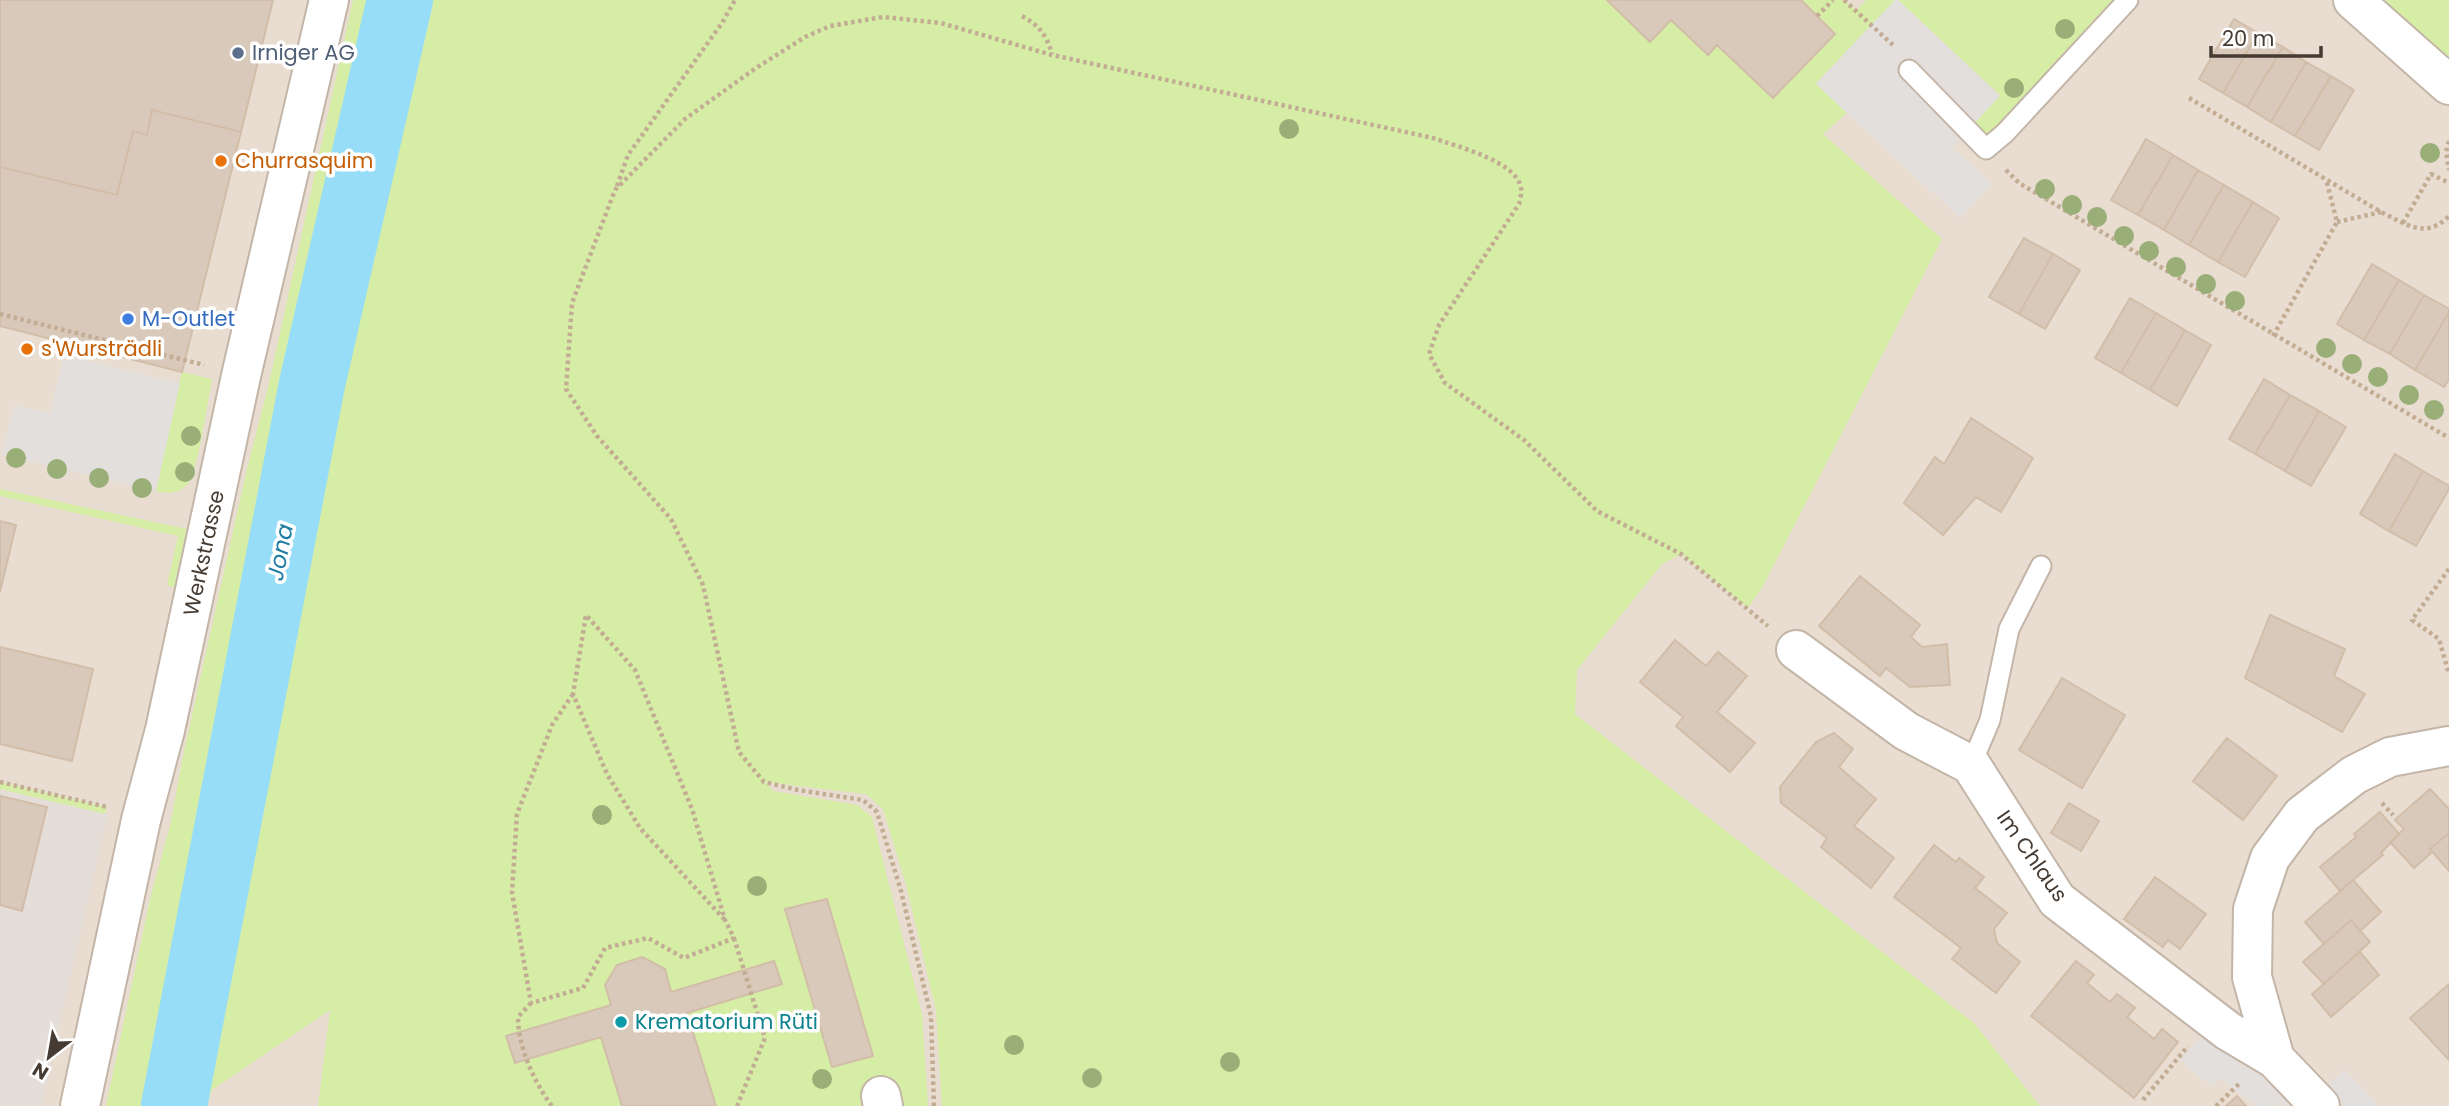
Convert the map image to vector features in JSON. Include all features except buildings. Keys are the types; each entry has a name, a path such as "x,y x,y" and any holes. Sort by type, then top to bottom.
{"street":[{"name":"Werkstrasse","path":"80,1106 141,820 168,717 241,376 329,0"},
{"path":"2353,0 2449,86"},
{"name":"Im Chlaus","path":"1796,650 1906,731 1971,765 2057,900 2228,1031 2275,1059"},
{"path":"2320,1106 2275,1059 2252,977 2253,909 2270,858 2302,815 2354,775 2390,757 2449,746"}],"lane":[{"path":"1909,70 1986,149 2128,0"},
{"path":"1971,765 1990,720 2009,629 2041,566"}],"path":[{"path":"735,0 723,23 628,155 572,303 566,388 597,436 671,519 702,585 739,751 764,782 863,800 877,812 901,891 931,1016 934,1106"},
{"path":"1817,16 1833,0"},
{"path":"1844,0 1896,47 1909,70"},
{"path":"1022,16 1031,21 1047,38 1052,55"},
{"path":"615,190 685,119 756,68 805,37 830,26 883,17 941,23 1052,55 1433,138 1492,159 1515,176 1521,187 1520,204 1439,325 1429,355 1445,383 1524,440 1597,511 1681,554 1796,650"},
{"path":"2189,98 2381,212 2403,222 2425,231 2436,227 2449,216"},
{"path":"2449,141 2446,152 2449,170"},
{"path":"1986,149 2019,183 2449,438"},
{"path":"2403,222 2431,174 2449,183"},
{"path":"2273,335 2337,222 2325,178"},
{"path":"2337,222 2381,212"},
{"path":"0,314 241,376"},
{"path":"2449,569 2412,620 2440,639 2449,674"},
{"path":"531,1003 512,892 517,814 552,725 573,694 586,615 635,670 692,809 725,920 734,938 765,1038 737,1106"},
{"path":"573,694 607,774 640,828 725,920"},
{"path":"0,782 107,807 114,814 141,820"},
{"path":"552,1106 539,1090 518,1032 518,1017 531,1003 583,988 605,948 648,938 684,958 734,938"},
{"path":"2143,1100 2211,1018"}],"shaded area":[{"path":"0,0 2354,0 2449,73 2449,1106 0,1106"},
{"path":"1895,0 2000,96 1952,147 1992,184 1960,218 1816,84"},
{"path":"64,355 180,383 156,491 2,455 14,405 50,413"},
{"path":"0,790 108,814 41,1106 0,1106"},
{"path":"2206,1030 2295,1105 2256,1106 2219,1078 2212,1087 2180,1060"},
{"path":"2345,1069 2377,1104 2375,1106 2345,1106 2327,1086"}],"green space":[{"path":"353,0 1844,0 1856,10 1866,0 1895,0 1816,83 1847,113 1823,134 1942,239 1763,586 1748,608 1681,554 1662,564 1577,670 1575,714 1974,1023 2040,1106 942,1106 936,1010 906,885 883,809 866,794 765,782 773,791 857,805 872,817 922,1015 928,1106 318,1106 330,1010 212,1090 207,1106 106,1106 150,899 170,826 183,756"},
{"path":"1898,0 2128,0 1986,149 1967,130 2000,95"},
{"path":"2354,0 2449,0 2449,73"},
{"path":"182,372 212,379 199,452 187,485 176,492 160,492 156,491"},
{"path":"0,489 187,529 174,587 167,585 178,536 0,496"},
{"path":"0,782 107,807 105,814 0,789"}],"waterway":[{"name":"Jona","path":"174,1106 312,384 400,0"}],"place":[{"name":"Irniger AG","path":"238,53"},
{"name":"Churrasquim","path":"221,161"},
{"name":"M-Outlet","path":"128,319"},
{"name":"s'Wursträdli","path":"27,349"},
{"name":"Krematorium Rüti","path":"621,1022"}]}
